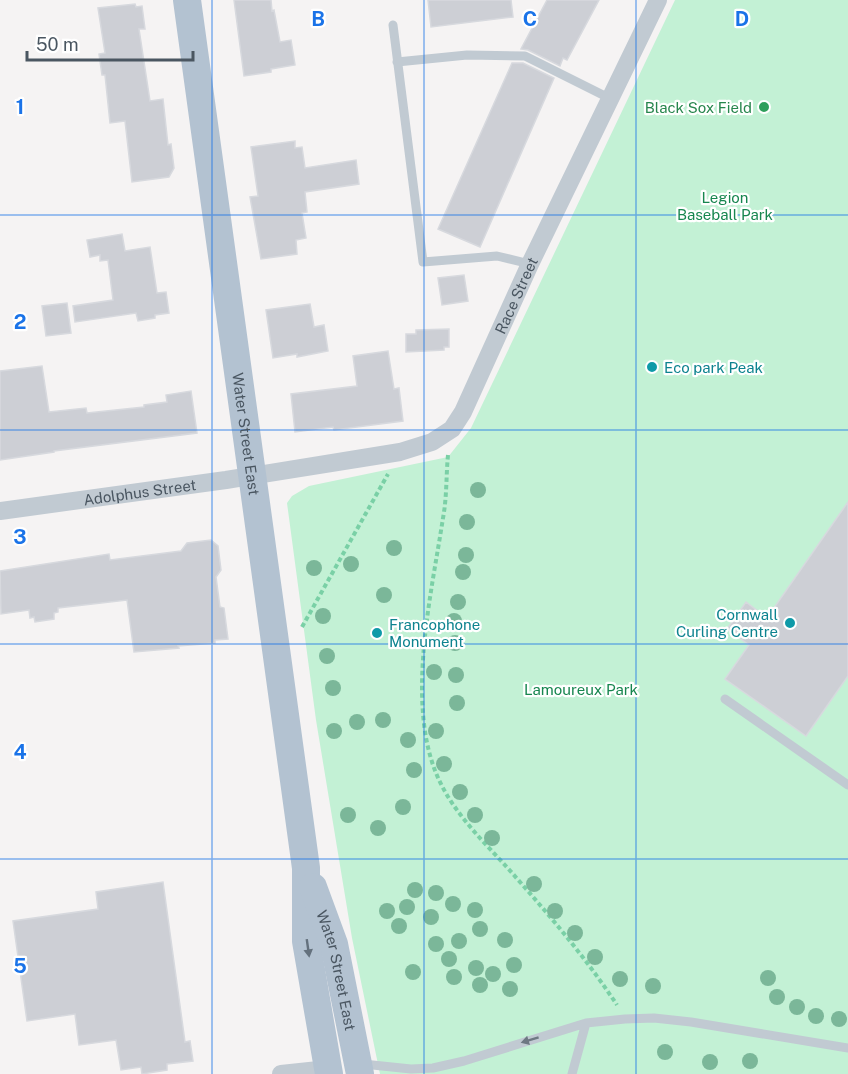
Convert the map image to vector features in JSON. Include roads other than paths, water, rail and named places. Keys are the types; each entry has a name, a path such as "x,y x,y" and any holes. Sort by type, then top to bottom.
{"main road":[{"name":"Water Street East","path":"187,0 306,868 306,941 329,1071"},
{"name":"Water Street East","path":"306,868 334,944 359,1069"}],"street":[{"name":"Race Street","path":"280,470 400,452 432,442 452,429 463,412 530,264 658,0"},
{"name":"Adolphus Street","path":"0,511 252,476 280,470"},
{"path":"281,1074 329,1071"}],"lane":[{"path":"393,25 423,262 497,256 530,264"},
{"path":"397,62 467,55 525,56 611,99"},
{"path":"725,699 848,785"},
{"path":"359,1069 433,1068 464,1061 586,1023 625,1019 654,1018 691,1022 848,1048"},
{"path":"572,1074 586,1023"}],"place":[{"name":"Black Sox Field","path":"764,107"},
{"name":"Eco park Peak","path":"652,367"},
{"name":"Cornwall Curling Centre","path":"790,623"},
{"name":"Francophone Monument","path":"377,633"}],"park label":[{"name":"Legion Baseball Park","path":"725,206"},
{"name":"Lamoureux Park","path":"581,689"}]}
